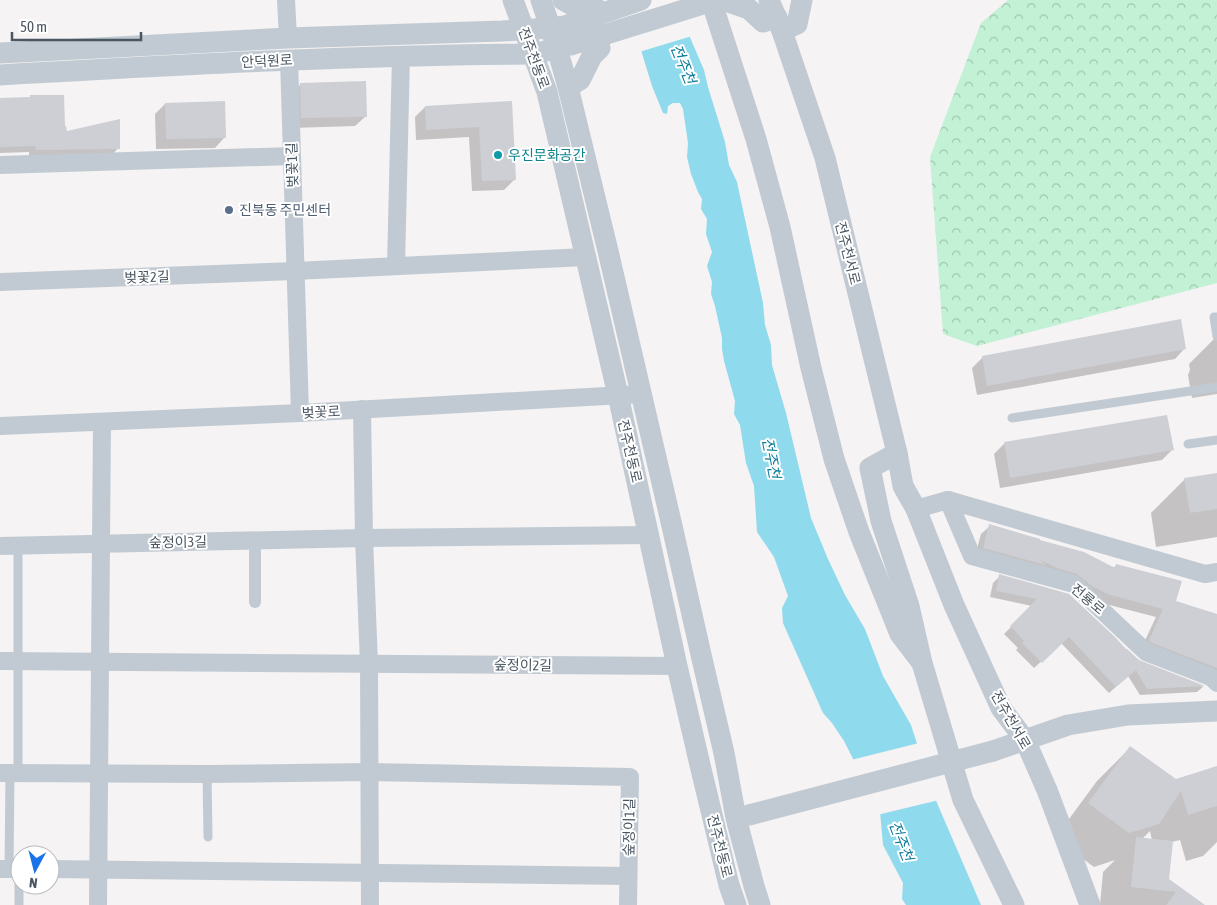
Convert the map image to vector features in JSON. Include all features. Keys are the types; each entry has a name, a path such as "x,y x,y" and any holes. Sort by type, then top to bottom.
{"street":[{"path":"286,0 288,38"},
{"name":"전주천동로","path":"513,0 546,92 618,395 677,666 729,885 736,905"},
{"name":"전주천동로","path":"541,0 561,37 574,83 608,251 724,753 743,817 754,886 760,905"},
{"path":"562,0 574,6 597,10 598,15"},
{"path":"561,37 598,15 641,0"},
{"path":"711,0 756,139 780,227 811,368 834,459 859,532 900,634 922,662"},
{"path":"561,37 596,37 716,0"},
{"path":"723,0 797,24 802,0"},
{"name":"전주천서로","path":"773,17 825,158 897,454 903,486 916,509 954,605 1002,708 1025,740 1047,790 1090,905"},
{"name":"안덕원로","path":"0,53 288,38 524,30 561,37"},
{"name":"안덕원로","path":"0,75 289,60 533,54 561,37"},
{"path":"574,83 592,56 600,48 596,37"},
{"path":"396,266 401,56"},
{"name":"벚꽃1길","path":"289,60 300,413"},
{"path":"0,165 292,156"},
{"path":"295,271 586,257"},
{"name":"벚꽃2길","path":"0,282 295,271"},
{"name":"벚꽃로","path":"0,426 300,413 641,394"},
{"path":"362,409 364,538 369,664 370,905"},
{"path":"98,905 102,422"},
{"path":"897,454 870,468 881,521 909,606 922,662 962,800 1014,905"},
{"path":"916,509 948,500 1205,574 1217,572"},
{"name":"전룡로","path":"948,500 972,556 1074,584 1146,652 1211,677 1217,683"},
{"path":"255,602 255,540 649,535"},
{"name":"숲정이3길","path":"0,546 255,540"},
{"path":"0,661 100,662"},
{"name":"숲정이2길","path":"100,662 677,666"},
{"path":"715,824 993,751 1068,725 1128,715 1217,711"},
{"path":"9,773 207,774 369,772"},
{"name":"숲정이1길","path":"369,772 630,778 628,905"},
{"path":"60,869 369,872"},
{"name":"숲정이1길","path":"369,872 628,876"}],"lane":[{"path":"1217,317 1214,317 1217,336"},
{"path":"1012,418 1217,387"},
{"path":"1188,444 1217,440"},
{"path":"11,845 9,773 18,661 18,545"},
{"path":"207,774 208,836"}],"green space":[{"path":"1008,0 1217,0 1217,283 977,346 943,334 930,157 981,23"}],"water":[{"name":"전주천","path":"689,35 704,70 725,142 729,165 737,182 763,303 765,325 771,345 772,365 786,413 811,518 845,595 865,629 883,676 911,725 934,796 981,905 906,905 902,899 903,883 883,845 880,812 844,741 823,713 783,623 782,608 788,596 774,557 757,532 754,486 746,463 740,425 734,414 735,401 724,361 722,338 711,294 712,282 707,266 712,252 706,234 707,219 701,209 702,199 691,174 687,157 688,143 683,109 680,103 673,103 668,106 667,114 663,113 641,50"}],"pier":[{"path":"619,0 679,0 692,36 639,52"},
{"path":"919,743 939,800 877,815 851,760"}],"building":[{"path":"366,81 367,117 301,118 300,83"},
{"path":"30,95 64,95 65,126 67,131 120,119 120,149 36,150 35,146 0,147 0,98 30,97"},
{"path":"225,101 226,138 166,139 165,103"},
{"name":"우진문화공간","path":"512,101 516,180 482,181 479,127 426,130 425,106"},
{"path":"1181,319 1186,349 987,386 982,356"},
{"path":"1167,415 1174,450 1010,478 1004,442"},
{"path":"1217,473 1217,509 1190,513 1184,478"},
{"path":"989,524 1084,552 1115,568 1116,564 1182,581 1176,601 1217,614 1217,668 1152,643 1149,640 1163,609 1107,594 1092,586 1077,574 1040,560 1046,565 983,548"},
{"path":"999,574 1069,594 1139,660 1205,686 1147,689 1136,670 1116,687 1069,637 1042,663 1022,643 1024,641 1010,626 1037,599 996,591"},
{"path":"1130,746 1176,779 1217,766 1217,806 1188,815 1181,791 1159,824 1129,833 1088,803"},
{"path":"1136,837 1173,841 1169,879 1205,905 1166,905 1176,892 1131,887"}],"place":[{"name":"우진문화공간","path":"498,155"},
{"name":"진북동 주민센터","path":"229,210"}]}
